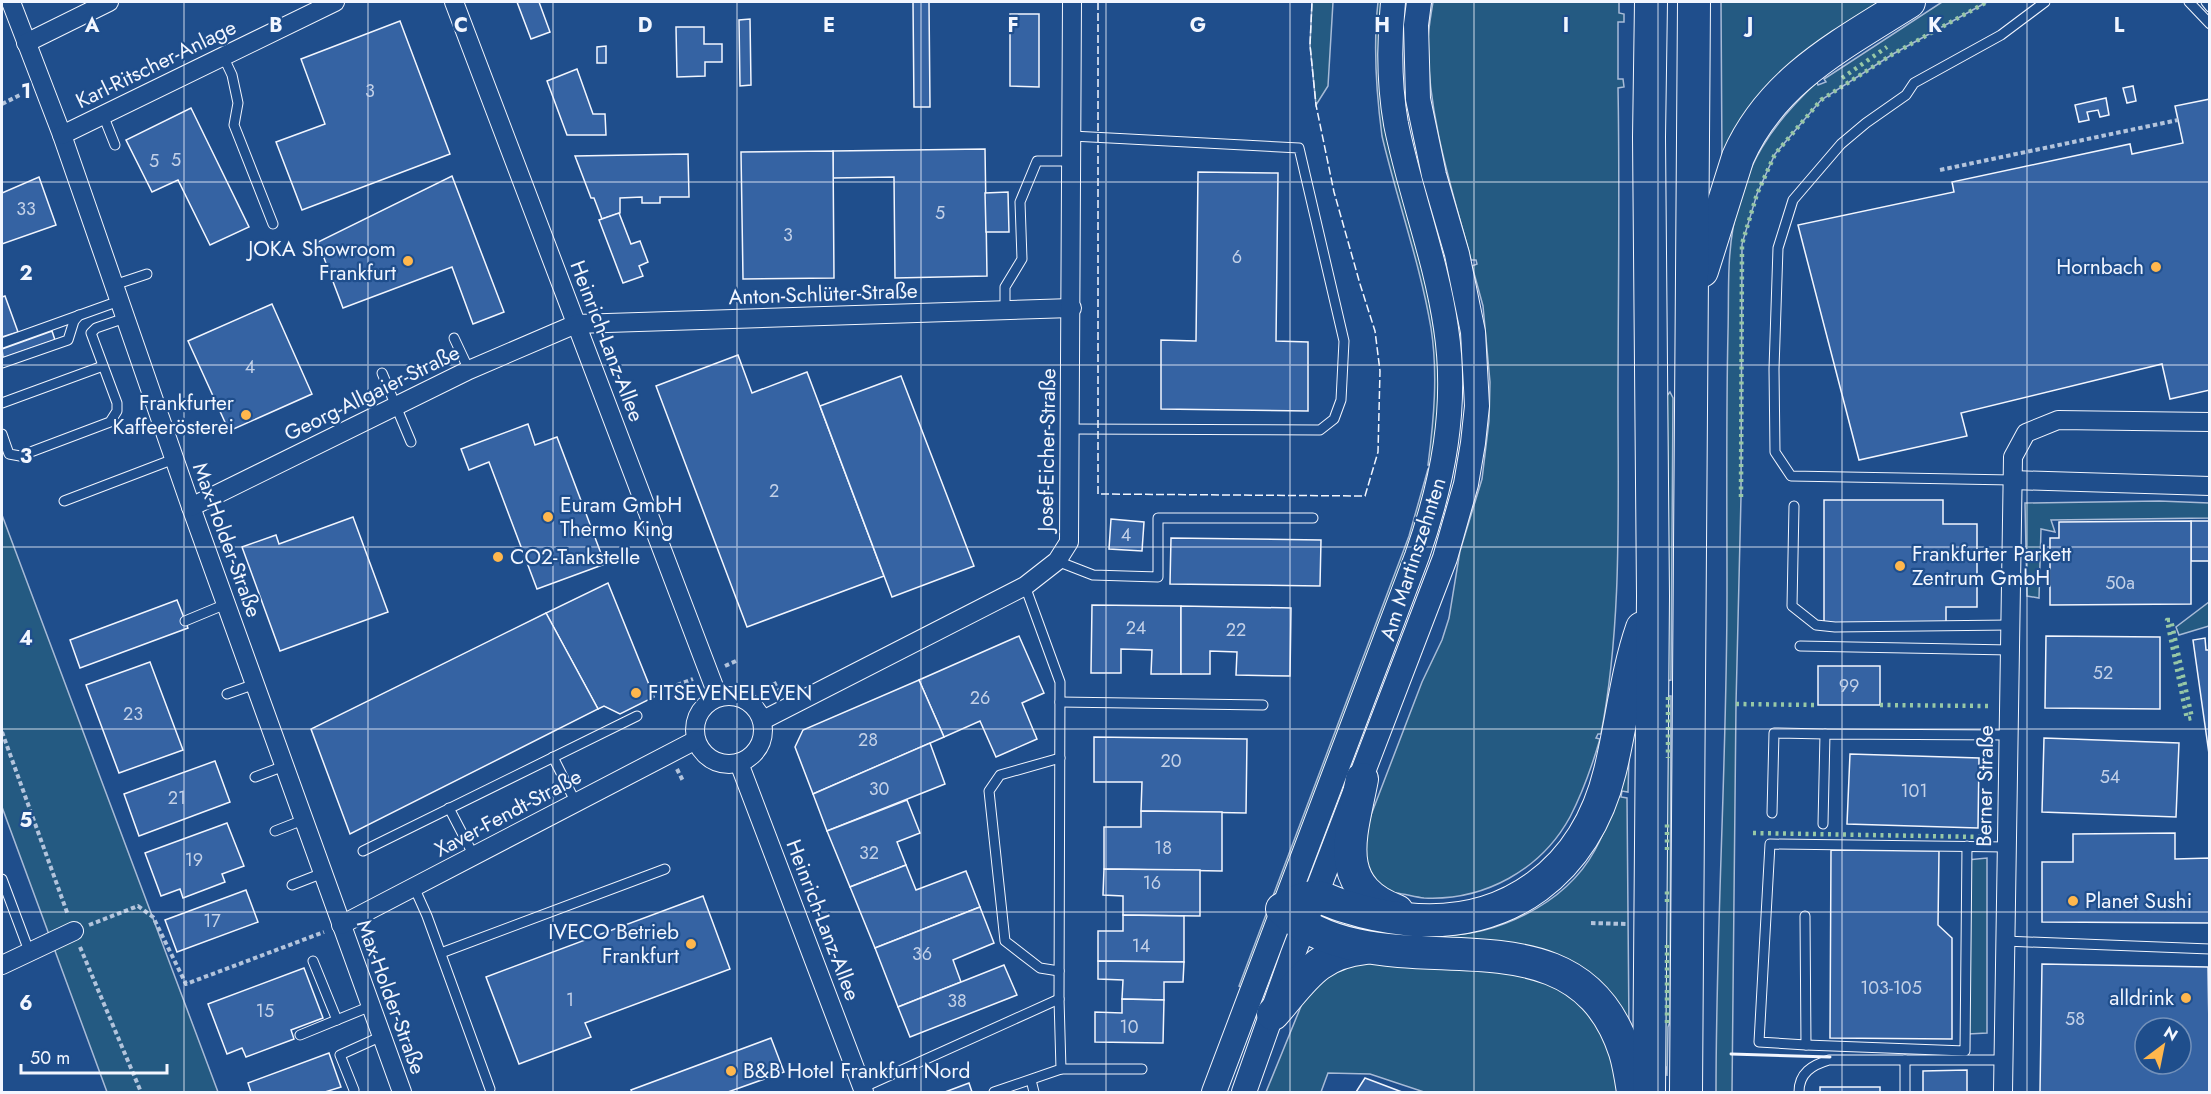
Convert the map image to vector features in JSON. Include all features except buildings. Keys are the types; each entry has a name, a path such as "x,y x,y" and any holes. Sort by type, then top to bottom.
{"highway":[{"path":"1649,1092 1653,596 1649,137 1651,2"},
{"path":"1686,1092 1694,2"},
{"path":"1692,303 1730,180 1745,141 1754,125 1792,81 1909,2"},
{"path":"1633,1092 1626,1054 1616,1029 1602,1007 1588,991 1553,969 1512,958 1404,953 1369,948 1337,940 1294,918 1300,901 1316,897 1389,917 1423,921 1466,917 1508,903 1545,882 1573,851 1587,829 1610,773 1627,682 1638,639 1653,596"},
{"path":"1362,779 1350,852 1350,865 1354,876 1369,896 1381,904 1423,921"},
{"path":"1273,1014 1322,960 1349,950 1369,948"}],"main road":[{"name":"Am Martinszehnten","path":"1244,1092 1293,954 1294,918 1305,855 1433,510 1448,441 1451,397 1446,328 1436,275 1396,122 1390,73 1393,2"},
{"name":"Am Martinszehnten","path":"1316,897 1454,530 1467,484 1477,406 1473,332 1466,294 1434,175 1418,99 1416,25 1419,2"},
{"name":"Am Martinszehnten","path":"1214,1092 1294,918"}],"street":[{"name":"Max-Holder-Straße","path":"11,2 62,135 191,507 402,1092"},
{"path":"26,42 109,2"},
{"name":"Karl-Ritscher-Anlage","path":"62,135 335,2"},
{"name":"Heinrich-Lanz-Allee","path":"454,2 718,697"},
{"name":"Josef-Eicher-Straße","path":"763,720 1025,586 1057,561 1069,542 1072,2"},
{"name":"Anton-Schlüter-Straße","path":"576,324 1072,308"},
{"name":"Georg-Allgaier-Straße","path":"191,507 469,370 576,324"},
{"name":"Berner Straße","path":"2003,1092 2013,457 2026,433 2058,420 2210,422"},
{"path":"2012,480 2210,486"},
{"path":"728,695 743,698 756,708 763,720 764,734 760,747 749,759 739,764 725,764 711,759 702,751 696,740 695,727 700,712 706,704 718,697 728,695"},
{"name":"Xaver-Fendt-Straße","path":"341,925 696,740"},
{"name":"Heinrich-Lanz-Allee","path":"739,764 860,1091"},
{"path":"2,965 74,931"}],"lane":[{"path":"2012,480 1791,476 1775,452 1773,369 1778,248 1792,200 1841,144 1906,95 1914,83 2001,35 2045,2"},
{"path":"2189,2 2210,24"},
{"path":"2206,2 2210,8"},
{"path":"223,56 232,75 238,103 234,125 273,224"},
{"path":"103,115 115,145"},
{"path":"1070,429 1320,430 1334,419 1341,400 1344,341 1299,148 1072,136"},
{"path":"1005,310 1005,287 1022,259 1020,202 1037,161 1072,161"},
{"path":"2,434 9,454 20,456 110,423 118,407 91,333 147,274"},
{"path":"2,343 119,302"},
{"path":"2,363 68,340 75,321 80,315"},
{"path":"454,338 469,370"},
{"path":"2,403 102,366"},
{"path":"382,373 411,442"},
{"path":"64,501 174,459"},
{"path":"1794,506 1792,606 1816,625 1857,627 2010,625"},
{"path":"1057,561 1093,575 1158,577 1158,518 1313,518"},
{"path":"1025,586 1060,682 1059,999 1061,1069"},
{"path":"185,621 226,604"},
{"path":"1800,646 2010,650"},
{"path":"227,694 255,684"},
{"path":"1060,702 1263,705"},
{"path":"363,851 637,716"},
{"path":"1772,813 1774,732 2008,735"},
{"path":"1823,824 1825,734"},
{"path":"553,757 576,803"},
{"path":"1059,971 1040,968 1005,941 989,791 1000,775 1060,758"},
{"path":"255,777 284,766"},
{"path":"449,808 474,856"},
{"path":"275,831 303,820"},
{"path":"1967,846 1965,1051 1759,1042 1770,844 1967,846 2006,847"},
{"path":"441,953 665,869"},
{"path":"292,885 323,873"},
{"path":"2,879 29,951"},
{"path":"414,887 441,953 490,1089"},
{"path":"1805,916 1806,1045"},
{"path":"2005,941 2210,949"},
{"path":"313,961 338,1020"},
{"path":"860,1091 1059,999"},
{"path":"300,1035 371,1006"},
{"path":"354,1090 340,1055 382,1036"},
{"path":"1799,1092 1799,1085 1805,1072 1815,1064 1829,1060 2004,1060"},
{"path":"1905,1060 1905,1092"},
{"path":"994,1092 1061,1069 1142,1069"},
{"path":"1031,1080 1034,1092"}],"path":[{"path":"2,104 22,94"},
{"path":"1940,171 2178,120"},
{"path":"74,931 138,906 153,918 186,984 324,932"},
{"path":"1591,923 1650,925"}],"shaded area":[{"path":"1312,2 1333,2 1328,86 1316,105 1310,45"},
{"path":"1378,2 1382,2 1382,111 1389,147 1427,287 1438,353 1440,386 1433,465 1428,465 1434,396 1431,328 1421,280 1382,136 1376,69"},
{"path":"1433,2 1619,2 1619,13 1624,14 1624,22 1618,22 1618,79 1623,79 1624,87 1618,88 1616,610 1608,693 1601,734 1598,734 1596,738 1600,739 1587,779 1570,817 1558,836 1543,852 1527,867 1489,888 1446,898 1424,898 1396,893 1393,897 1388,895 1366,868 1366,833 1371,815 1449,618 1460,551 1482,479 1489,421 1490,382 1483,306 1472,266 1477,264 1476,260 1471,260 1456,207 1442,153 1432,98 1428,43"},
{"path":"1721,2 1887,2 1722,161"},
{"path":"1942,2 1987,2 1893,54 1821,100 1775,154 1757,194 1742,244 1741,497 1736,704 1732,1092 1716,1092 1727,655 1729,280 1733,228 1744,185 1752,165 1773,130 1786,114 1817,82 1818,85 1826,82 1824,79"},
{"path":"1670,392 1673,398 1671,680 1665,681 1666,397"},
{"path":"1428,469 1431,469 1417,526 1244,988 1239,986 1409,536"},
{"path":"2159,501 2209,503 2209,518 2051,520 2055,532 2041,529 2039,598 2027,596 2025,503"},
{"path":"2,515 218,1092 107,1092 2,807"},
{"path":"2209,602 2209,626 2179,635 2176,627"},
{"path":"1665,696 1671,696 1670,1022 1667,1076 1666,1067 1664,1067"},
{"path":"1629,756 1628,792 1622,791 1621,797 1627,798 1629,1029 1598,988 1325,920 1328,914 1424,934 1455,935 1479,931 1525,915 1565,887 1582,870 1601,839"},
{"path":"1987,858 1987,1033 1968,1034 1967,860"},
{"path":"1354,960 1520,969 1573,993 1608,1036 1623,1092 1424,1092 1370,1074 1328,1073 1321,1092 1266,1092 1308,989"}],"hedge":[{"path":"1741,497 1742,244 1757,194 1775,154 1821,100 1893,54 1987,2"},
{"path":"1842,78 1887,47"},
{"path":"2167,620 2171,620 2192,718 2187,719 2167,620"},
{"path":"1668,697 1668,758"},
{"path":"1736,704 1818,705"},
{"path":"1880,705 1988,706"},
{"path":"1667,820 1667,850"},
{"path":"1753,833 1983,837"},
{"path":"1667,888 1667,902"},
{"path":"1667,945 1667,1023"}],"fence":[{"path":"1098,2 1098,494 1365,496 1378,452 1380,371 1375,331 1334,192 1316,105 1310,45 1312,2"}],"wall":[{"path":"1731,1054 1830,1057"}],"place":[{"name":"JOKA Showroom Frankfurt","path":"408,261"},
{"name":"Hornbach","path":"2156,267"},
{"name":"Frankfurter Kaffeerösterei","path":"246,415"},
{"name":"Euram GmbH Thermo King","path":"548,517"},
{"name":"CO2-Tankstelle","path":"498,557"},
{"name":"Frankfurter Parkett Zentrum GmbH","path":"1900,566"},
{"name":"FITSEVENELEVEN","path":"636,693"},
{"name":"Planet Sushi","path":"2073,901"},
{"name":"IVECO Betrieb Frankfurt","path":"691,944"},
{"name":"alldrink","path":"2186,998"},
{"name":"B&B Hotel Frankfurt Nord","path":"731,1071"}]}
